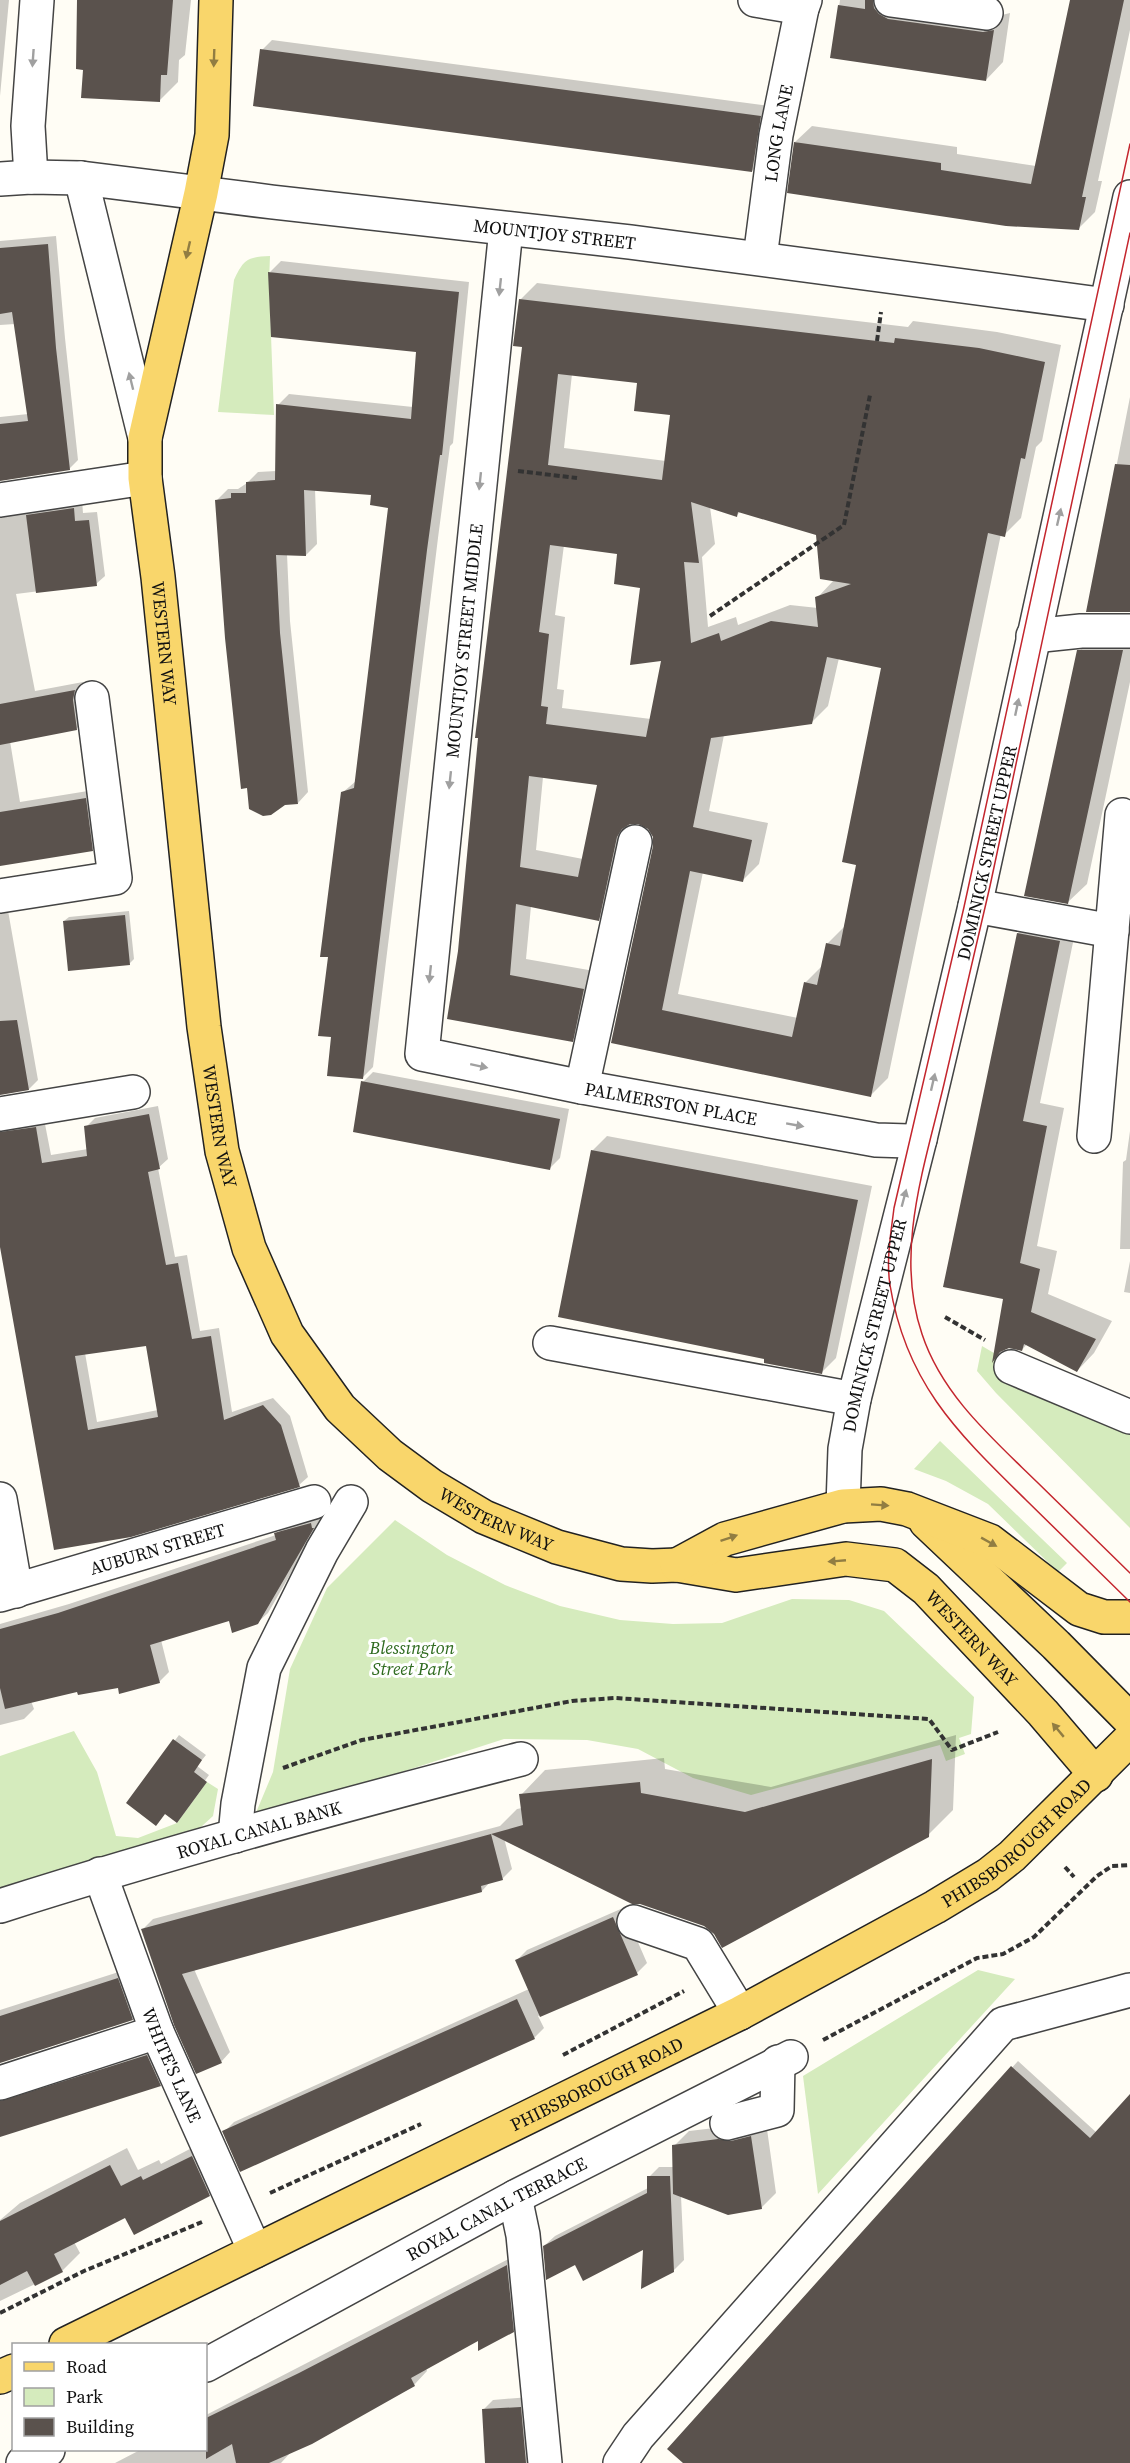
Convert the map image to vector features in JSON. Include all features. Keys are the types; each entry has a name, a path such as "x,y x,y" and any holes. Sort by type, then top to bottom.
{"main road":[{"name":"WESTERN WAY","path":"216,0 212,135 145,438 145,478 158,576 204,1027 222,1151 249,1248 287,1334 340,1408 390,1455 432,1486 484,1517 557,1547 621,1564 677,1565 736,1575 846,1559 895,1565 926,1589 1043,1713 1095,1775"},
{"name":"WESTERN WAY","path":"677,1565 725,1539 843,1506 881,1504 916,1513 990,1541 1079,1610 1104,1617 1130,1617"},
{"name":"WESTERN WAY","path":"916,1513 1056,1645 1130,1719"},
{"name":"PHIBSBOROUGH ROAD","path":"68,2343 740,2013 935,1907 992,1873 1035,1835 1130,1739"}],"street":[{"path":"16,178 28,126 37,0"},
{"path":"755,0 804,4"},
{"path":"891,0 986,13"},
{"name":"LONG LANE","path":"759,258 776,135 804,4"},
{"name":"MOUNTJOY STREET","path":"16,178 81,178 759,258 1107,305"},
{"name":"WESTERN WAY","path":"81,178 145,438"},
{"name":"DOMINICK STREET UPPER","path":"843,1506 845,1449 854,1399 920,1139 975,906 1130,197"},
{"name":"MOUNTJOY STREET MIDDLE","path":"422,1054 506,229"},
{"path":"0,500 145,478"},
{"path":"1033,636 1081,631 1130,631"},
{"path":"0,896 116,878 92,698"},
{"path":"1094,1136 1122,815"},
{"path":"582,1087 635,842"},
{"path":"975,906 1113,931"},
{"name":"PALMERSTON PLACE","path":"422,1054 582,1087 876,1140 920,1139"},
{"path":"0,1114 133,1092"},
{"path":"550,1343 854,1399"},
{"path":"1011,1367 1130,1417"},
{"path":"0,1499 8,1593"},
{"name":"AUBURN STREET","path":"8,1593 314,1502"},
{"path":"236,1820 264,1668 306,1582 351,1502"},
{"name":"ROYAL CANAL BANK","path":"0,1906 100,1874 236,1820 348,1803 521,1759"},
{"name":"WHITE'S LANE","path":"100,1874 157,2032 255,2251"},
{"path":"634,1922 698,1944 740,2013"},
{"path":"620,2463 638,2436 1004,2025 1130,1990"},
{"path":"0,2083 157,2032"},
{"path":"727,2122 777,2110 784,2059"},
{"name":"ROYAL CANAL TERRACE","path":"207,2364 515,2197 784,2059"},
{"path":"515,2197 526,2256 545,2463"},
{"path":"23,2463 46,2451"}],"path":[{"path":"710,616 844,525 870,395"},
{"path":"481,467 577,478"},
{"path":"236,1820 273,1772 362,1740 572,1701 615,1698 929,1719 952,1750 998,1732"},
{"path":"784,2059 977,1958 1003,1954 1034,1937 1097,1876 1112,1866 1130,1865"},
{"path":"1065,1867 1074,1877"},
{"path":"557,2058 692,1987"},
{"path":"0,2313 84,2271 236,2208 430,2120"}],"green space":[{"path":"270,256 274,415 218,412 234,280 247,260"},
{"path":"982,1346 1130,1433 1130,1528 977,1371"},
{"path":"940,1441 1067,1563 1058,1572 988,1504 946,1481 914,1469"},
{"name":"Blessington Street Park","path":"395,1520 447,1555 505,1585 560,1606 620,1620 673,1624 722,1623 792,1599 849,1600 884,1611 974,1697 971,1734 959,1738 965,1754 946,1761 940,1745 751,1795 693,1778 638,1749 587,1740 504,1739 253,1820 273,1772 290,1669 327,1588"},
{"path":"74,1731 97,1772 116,1836 138,1838 177,1823 207,1782 218,1789 213,1816 190,1837 0,1896 0,1756"},
{"path":"978,1970 1015,1979 818,2194 803,2076"}],"building":[{"path":"77,0 173,0 167,75 161,75 160,102 81,98 83,70 76,69"},
{"path":"865,0 873,0 874,8 888,19 983,32 994,30 986,81 830,58 838,5 865,9"},
{"path":"1070,0 1124,0 1082,197 1086,197 1079,230 1006,226 787,193 794,142 941,163 941,170 1031,184"},
{"path":"260,49 761,116 752,172 253,106"},
{"path":"48,244 56,348 70,470 0,481 0,424 28,421 12,312 0,314 0,248"},
{"path":"268,272 459,292 442,455 440,455 427,550 363,1079 327,1076 331,1037 318,1036 328,957 320,957 341,792 354,788 388,508 370,505 371,495 304,490 306,556 276,555 280,633 298,804 285,805 271,815 263,816 249,809 247,788 241,789 225,638 215,500 231,498 231,493 246,493 246,482 275,480 276,404 411,419 416,352 271,337"},
{"path":"519,299 894,343 895,338 979,348 1045,362 1025,459 1021,458 1005,537 988,533 871,1097 611,1043 653,846 653,837 648,829 638,824 630,824 622,829 617,837 599,921 516,904 510,975 584,989 573,1042 447,1019 458,951 478,738 475,738 522,347 513,346","holes":["558,374 637,383 634,411 670,415 662,480 548,465","691,502 737,517 738,512 816,535 820,579 851,584 815,597 818,627 771,621 721,641 719,633 691,643 684,562 699,563","550,545 617,554 614,584 640,588 630,665 661,661 646,737 546,724 548,707 541,706 549,634 539,632","827,657 881,668 842,862 856,865 840,946 826,943 817,985 804,982 792,1037 662,1010 690,871 743,882 752,840 693,827 711,738 812,724","529,776 597,785 578,877 520,867"]},
{"path":"1115,464 1130,465 1130,612 1086,612"},
{"path":"74,508 75,521 89,520 97,586 36,593 26,515"},
{"path":"1077,650 1123,650 1068,904 1024,896"},
{"path":"75,690 73,700 77,730 0,745 0,704"},
{"path":"86,798 93,851 0,866 0,812"},
{"path":"125,915 130,965 68,971 63,921"},
{"path":"1017,933 1060,941 1023,1121 1047,1126 1020,1263 1040,1269 1031,1312 1096,1339 1077,1372 1024,1344 1022,1351 1009,1348 1000,1352 992,1363 1003,1299 943,1287"},
{"path":"17,1020 29,1090 0,1095 0,1021"},
{"path":"361,1081 560,1119 550,1170 353,1132"},
{"path":"149,1114 160,1169 148,1172 166,1265 178,1263 192,1339 211,1336 224,1420 263,1405 281,1425 300,1487 131,1537 54,1550 0,1247 0,1132 36,1127 42,1163 87,1156 84,1126","holes":["146,1346 158,1417 88,1430 75,1356"]},
{"path":"591,1150 858,1200 822,1374 764,1363 764,1359 558,1317"},
{"path":"311,1523 314,1528 258,1624 232,1633 229,1621 150,1645 160,1683 119,1694 118,1688 78,1695 77,1692 5,1709 0,1688 0,1629 58,1613 276,1540 274,1533"},
{"path":"173,1739 202,1760 194,1772 207,1782 177,1823 165,1814 156,1826 126,1803"},
{"path":"932,1759 929,1837 722,1948 714,1934 704,1926 640,1904 632,1904 491,1834 523,1825 519,1794 640,1782 641,1793 745,1812"},
{"path":"491,1834 503,1880 481,1886 482,1892 182,1974 222,2063 196,2074 174,2025 141,1929"},
{"path":"613,1917 638,1975 540,2017 515,1960"},
{"path":"118,1978 133,2020 0,2063 0,2016"},
{"path":"517,1999 535,2039 240,2172 222,2131"},
{"path":"147,2055 161,2086 0,2137 0,2101"},
{"path":"1011,2066 1090,2138 1130,2094 1130,2463 683,2463 667,2449"},
{"path":"751,2136 762,2209 728,2215 673,2194 672,2145 718,2139 731,2141"},
{"path":"192,2156 210,2196 134,2235 125,2218 54,2254 63,2272 35,2286 27,2271 0,2285 0,2221 110,2165 121,2186 141,2176 143,2180"},
{"path":"647,2176 670,2176 674,2272 641,2289 643,2250 583,2281 575,2265 546,2280 543,2246 647,2193"},
{"path":"507,2265 514,2332 478,2351 478,2341 411,2378 415,2386 312,2444 269,2463 236,2463 232,2444 206,2459 207,2418 299,2373"},
{"path":"521,2407 526,2463 485,2463 482,2409"}],"tram line":[{"path":"1130,144 964,907 894,1208 889,1246 890,1285 898,1320 908,1351 922,1379 957,1429 978,1452 1130,1602"},
{"path":"1130,233 990,886 921,1177 915,1209 911,1272 914,1303 922,1334 942,1377 955,1396 986,1432 1130,1573"}]}
